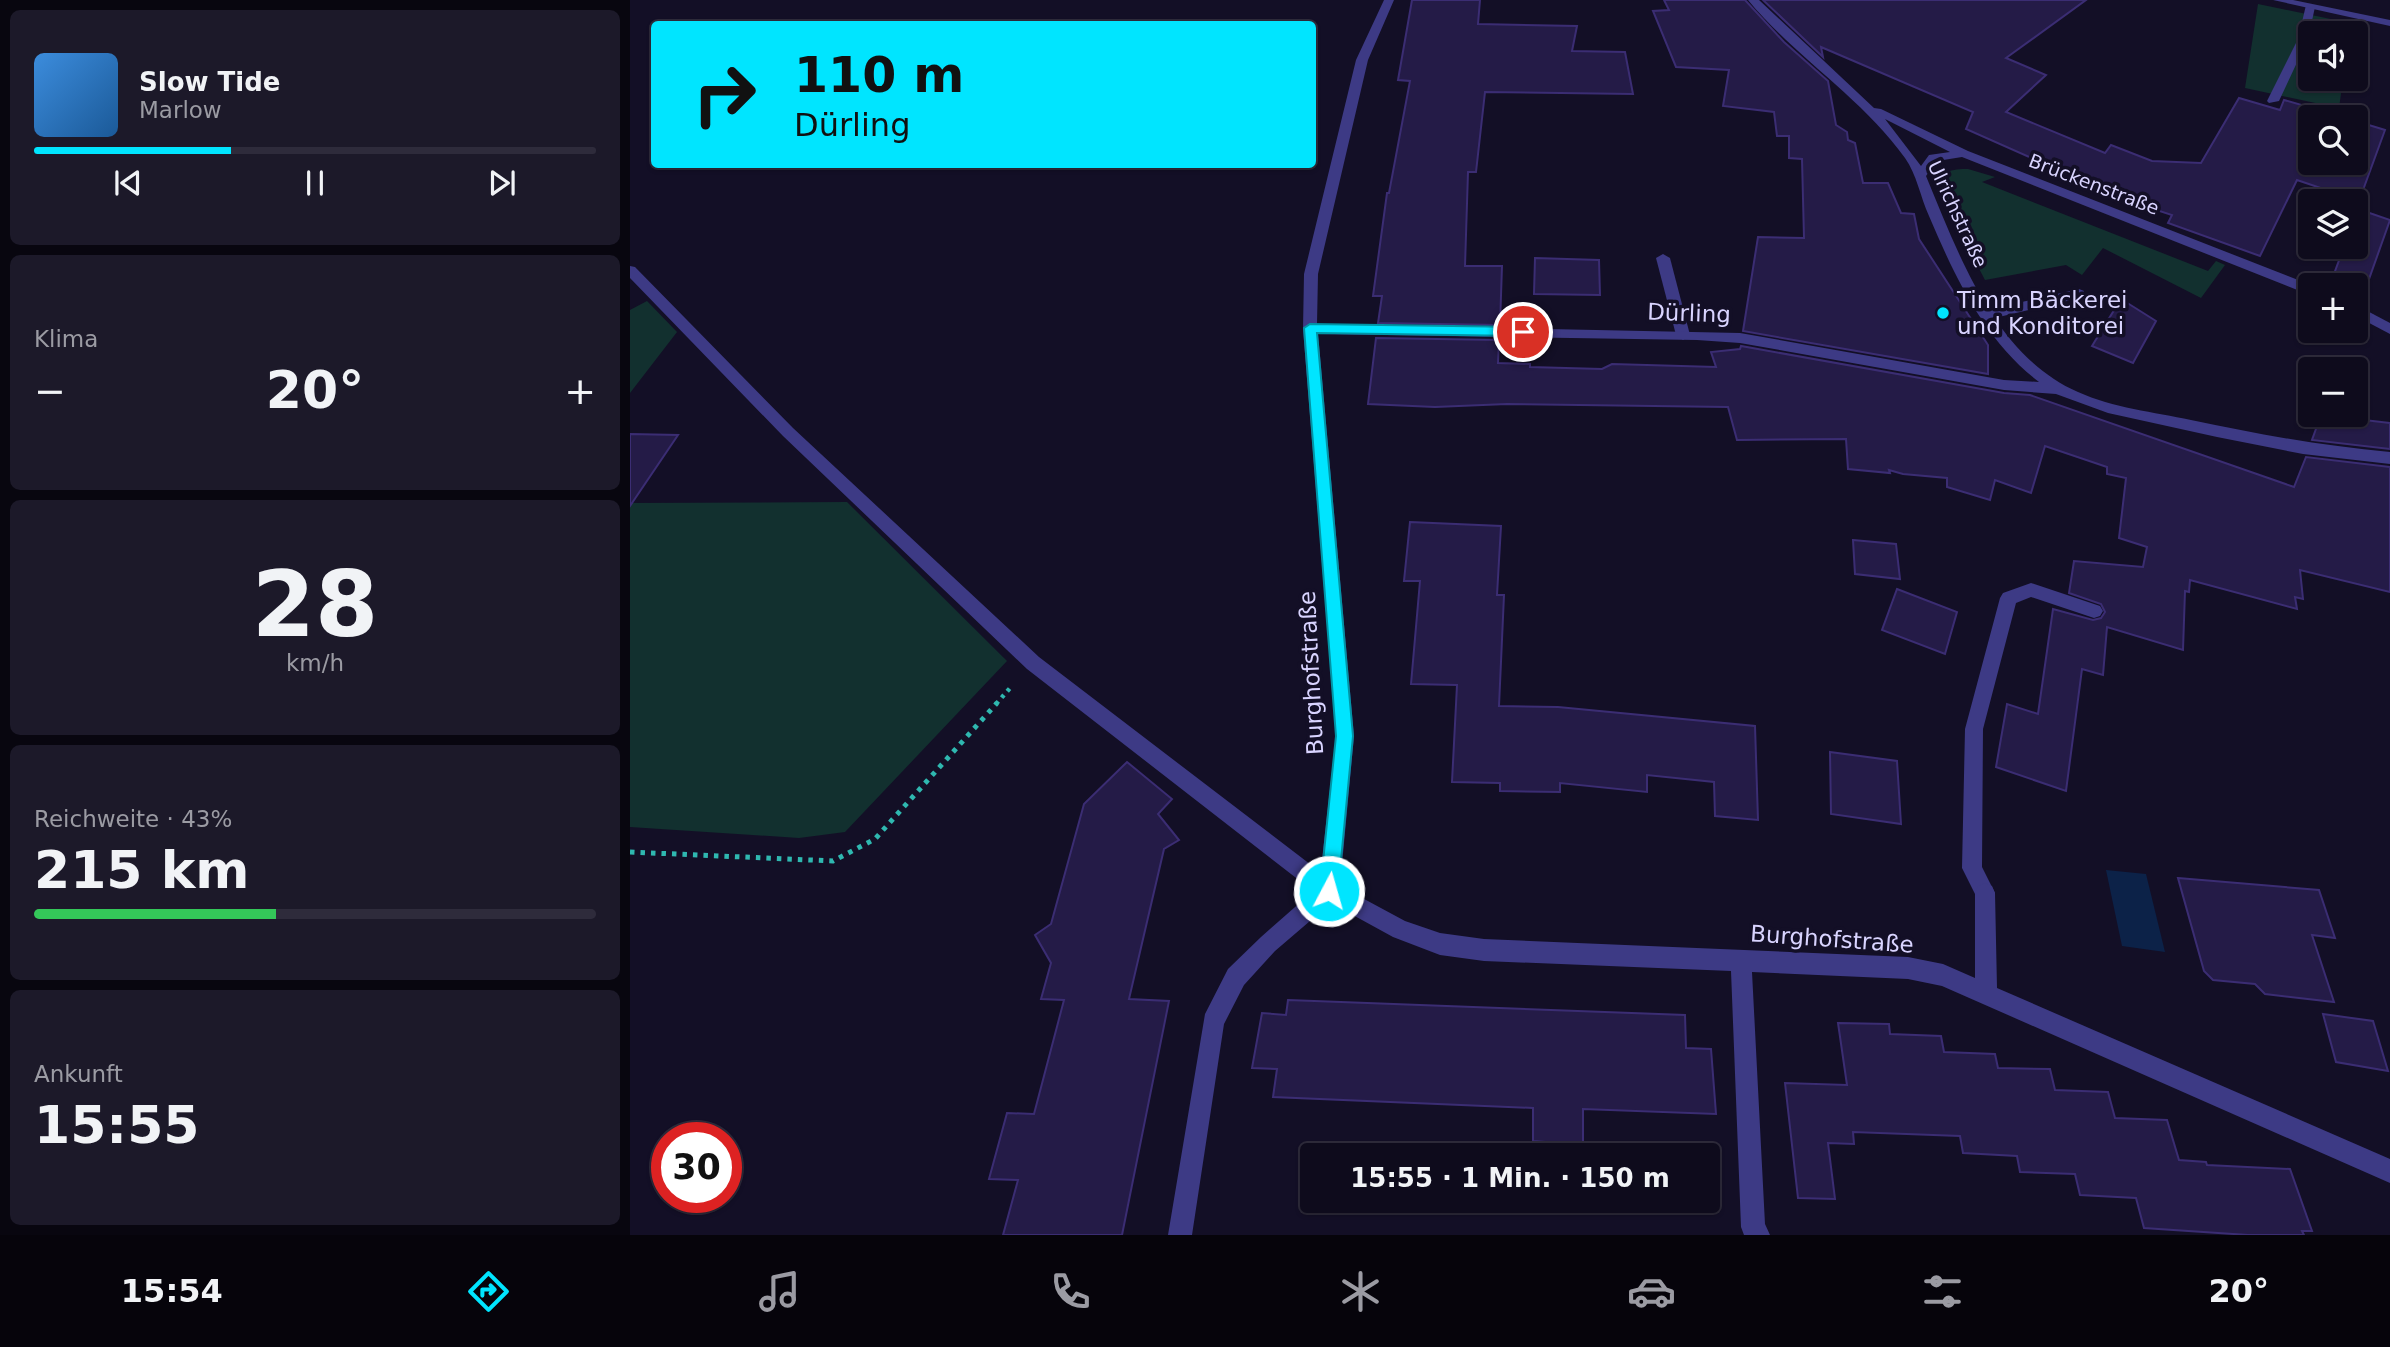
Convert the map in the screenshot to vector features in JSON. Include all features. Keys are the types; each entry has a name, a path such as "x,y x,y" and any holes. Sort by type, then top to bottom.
{"street":[{"name":"Burghofstraße","path":"1389,0 1362,60 1311,274 1310,328 1345,736 1329,891 1400,930 1440,944 1484,950 1908,968 1943,975 2389,1173"},
{"name":"Ulrichstraße","path":"1753,0 1787,35 1869,106 1912,160 1953,256 1986,315 2024,361 2061,390 2097,404 2242,437 2356,456 2390,458"},
{"path":"2278,0 2390,23"},
{"path":"2273,101 2303,39 2310,7"},
{"name":"Brückenstraße","path":"1869,106 1964,154 2298,285"},
{"path":"1919,178 1933,158 1964,154"},
{"path":"1663,258 1683,335"},
{"path":"630,270 788,432 1033,663 1329,891 1268,944 1236,977 1213,1022 1180,1235"},
{"path":"1986,315 2079,294"},
{"path":"2368,317 2390,329"},
{"name":"Dürling","path":"1310,328 1740,338 2004,385 2061,390"},
{"path":"1986,992 1985,892 1972,868 1975,729 2009,598 2031,590 2094,611"},
{"path":"1741,959 1753,1227 1759,1235"}],"path":[{"path":"630,852 833,861 875,839 1033,663"}],"green space":[{"path":"2258,4 2340,21 2298,21 2298,91 2341,91 2339,105 2325,105 2245,88"},
{"path":"1968,169 1995,177 1982,182 2208,271 2216,261 2225,265 2201,298 2103,248 2082,275 2066,265 1985,280 1937,188 1943,175"},
{"path":"647,301 677,332 630,393 630,310"},
{"path":"847,502 1007,661 845,832 799,838 630,827 630,503"}],"water":[{"path":"2106,870 2146,874 2165,952 2122,946"}],"building":[{"path":"1412,0 1480,0 1478,24 1577,26 1572,51 1625,52 1633,94 1485,92 1476,172 1468,172 1465,266 1502,266 1500,325 1378,323 1382,296 1373,296 1387,193 1410,81 1398,80"},
{"path":"1664,0 1745,0 1784,42 1828,81 1836,125 1847,132 1848,140 1855,143 1863,183 1888,183 1901,213 1914,214 1919,239 1988,345 1988,374 1743,331 1758,237 1804,238 1802,159 1789,158 1789,136 1777,136 1774,112 1723,106 1729,70 1676,67 1653,11 1669,10"},
{"path":"1763,0 2086,0 2006,58 2046,75 2006,112 2105,153 2111,145 2152,161 2201,163 2239,98 2280,110 2284,100 2301,105 2298,105 2298,175 2368,175 2368,125 2385,130 2363,189 2324,189 2297,180 2260,256 2168,223 2172,215 2138,204 2132,195 2117,196 1966,129 1973,112 1821,47 1823,57"},
{"path":"2368,212 2390,220 2368,282 2368,273 2334,273 2340,259 2368,259"},
{"path":"1535,258 1599,260 1600,295 1534,294"},
{"path":"2121,299 2156,321 2133,363 2092,346"},
{"path":"1376,338 1499,340 1498,363 1530,364 1530,367 1602,369 1612,364 1716,367 1711,352 1740,349 1741,346 2004,393 2030,395 2294,487 2306,457 2390,467 2390,592 2300,570 2303,599 2295,597 2297,609 2190,580 2189,592 2185,591 2183,650 2107,627 2103,675 2082,669 2066,791 1996,767 2007,704 2038,714 2053,609 2093,620 2101,618 2105,612 2101,604 2069,593 2074,561 2143,567 2147,547 2119,538 2126,478 2107,474 2107,467 2045,446 2031,493 1995,480 1990,500 1947,487 1947,478 1889,470 1890,473 1848,469 1846,439 1737,440 1728,407 1507,404 1435,407 1368,404"},
{"path":"2368,420 2390,423 2390,449 2312,440 2317,427 2368,427"},
{"path":"630,434 678,435 630,506"},
{"path":"1410,522 1501,526 1497,595 1504,595 1499,706 1558,707 1755,726 1758,820 1715,816 1714,782 1647,775 1647,792 1560,783 1560,792 1500,791 1500,783 1452,782 1457,685 1411,684 1420,581 1404,581"},
{"path":"1853,540 1896,544 1900,579 1855,574"},
{"path":"1897,589 1957,612 1945,654 1882,630"},
{"path":"1830,752 1897,761 1901,824 1831,814"},
{"path":"1127,762 1172,799 1158,814 1179,840 1164,849 1129,999 1169,1001 1122,1235 1003,1235 1018,1180 989,1179 1007,1113 1034,1114 1064,1000 1041,999 1051,963 1035,935 1051,924 1084,804"},
{"path":"2178,878 2319,890 2335,938 2312,935 2334,1002 2265,994 2255,984 2213,980 2204,971"},
{"path":"1288,1000 1685,1015 1686,1048 1711,1049 1716,1114 1583,1109 1583,1143 1558,1143 1533,1141 1533,1108 1273,1097 1277,1069 1252,1068 1262,1013 1286,1015"},
{"path":"2323,1014 2373,1021 2388,1071 2336,1062"},
{"path":"1838,1023 1889,1024 1890,1034 1941,1036 1944,1052 1995,1054 1998,1068 2050,1069 2055,1090 2108,1092 2115,1118 2167,1120 2179,1160 2206,1162 2207,1165 2290,1169 2312,1231 2302,1231 2304,1235 2248,1235 2144,1228 2136,1198 2080,1195 2075,1174 2020,1172 2017,1156 1963,1153 1960,1136 1853,1132 1854,1144 1828,1143 1835,1199 1798,1198 1785,1083 1847,1085"}],"place":[{"name":"Timm Bäckerei und Konditorei","path":"1943,313"}],"route":[{"path":"1329,891 1345,736 1310,328 1523,332"}]}
